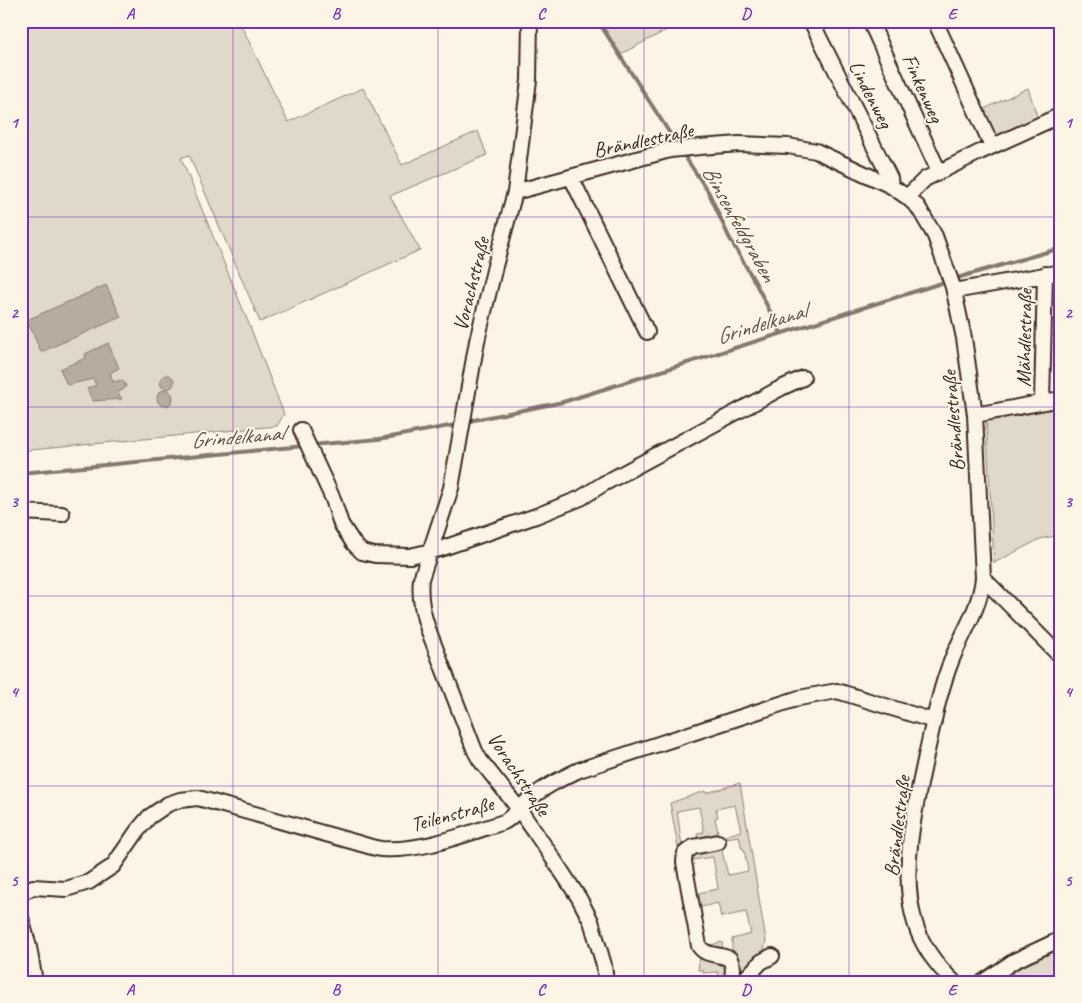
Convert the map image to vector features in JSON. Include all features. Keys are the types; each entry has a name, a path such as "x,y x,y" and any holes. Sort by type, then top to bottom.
{"street":[{"name":"Vorachstraße","path":"530,21 529,80 515,192 477,341 452,488 421,579 421,609 475,751 487,770 519,809 579,898 591,921 604,965 606,982"},
{"name":"Lindenweg","path":"811,21 866,128 890,178 891,186"},
{"name":"Finkenweg","path":"870,21 939,172"},
{"path":"935,21 992,146"},
{"path":"907,196 925,179 1061,115"},
{"name":"Brändlestraße","path":"515,192 670,150 740,144 788,146 816,151 891,186 907,196 918,207 934,236 948,271 954,289 964,338 975,415 983,578 978,602 952,660 934,721 914,816 910,850 909,882 915,925 924,946 937,964 954,982"},
{"name":"Brändlestraße","path":"571,177 647,332"},
{"name":"Mähdlestraße","path":"954,289 1061,272"},
{"name":"Mähdlestraße","path":"1042,402 1045,274"},
{"path":"302,434 334,499 341,524 354,544 362,552 375,555 410,556 429,552 536,516 581,498 781,388 803,378"},
{"path":"975,415 1061,399"},
{"path":"21,512 62,514"},
{"path":"983,578 1061,657"},
{"name":"Teilenstraße","path":"21,893 33,887 66,889 89,882 113,866 149,817 168,804 180,800 198,798 358,844 395,849 437,842 504,822 513,817 519,809 543,790 579,770 799,698 837,691 934,721"},
{"path":"718,842 689,849 684,857 684,862 699,946 704,952 724,956 730,960 732,982"},
{"path":"21,918 29,947 35,982"},
{"path":"983,982 1014,961 1061,939"},
{"path":"742,982 760,962 772,956"}],"shaded area":[{"path":"21,21 239,21 288,122 363,88 402,165 478,131 487,155 390,196 420,250 260,322 189,155 181,158 284,414 277,426 21,451"},
{"path":"600,21 662,21 667,30 621,54"},
{"path":"1028,88 1038,119 995,139 980,111"},
{"path":"106,285 121,317 41,352 27,320"},
{"path":"108,343 119,368 110,373 113,382 121,380 126,386 123,390 117,392 122,399 93,401 87,389 96,385 93,379 67,385 60,369 86,358 85,354"},
{"path":"164,375 170,375 174,382 170,389 164,389 160,385 160,379"},
{"path":"162,390 168,390 173,395 171,404 162,406 157,401 157,395"},
{"path":"1061,407 1061,535 1040,539 994,563 986,419"},
{"path":"740,783 766,941 761,962 742,981 732,979 719,980 718,972 703,973 703,970 698,970 701,949 712,954 710,945 722,942 724,956 732,962 732,939 751,934 746,912 721,917 718,903 702,907 701,905 692,906 689,895 718,889 713,857 692,860 693,872 686,874 684,862 699,846 697,833 704,832 699,807 677,811 682,846 678,847 670,803 705,791 706,793","holes":["735,805 741,831 725,836 726,838 739,836 742,849 744,849 748,871 728,875 715,818 718,817 716,809"]},
{"path":"1056,947 1061,949 1061,982 1017,982 1011,970"}],"waterway":[{"name":"Binsenfeldgraben","path":"598,21 676,143"},
{"name":"Binsenfeldgraben","path":"684,155 709,193 729,237 781,333"},
{"name":"Grindelkanal","path":"469,421 563,402 967,275 1061,248"},
{"name":"Grindelkanal","path":"311,445 379,439 455,425"},
{"name":"Grindelkanal","path":"21,473 304,446"}]}
